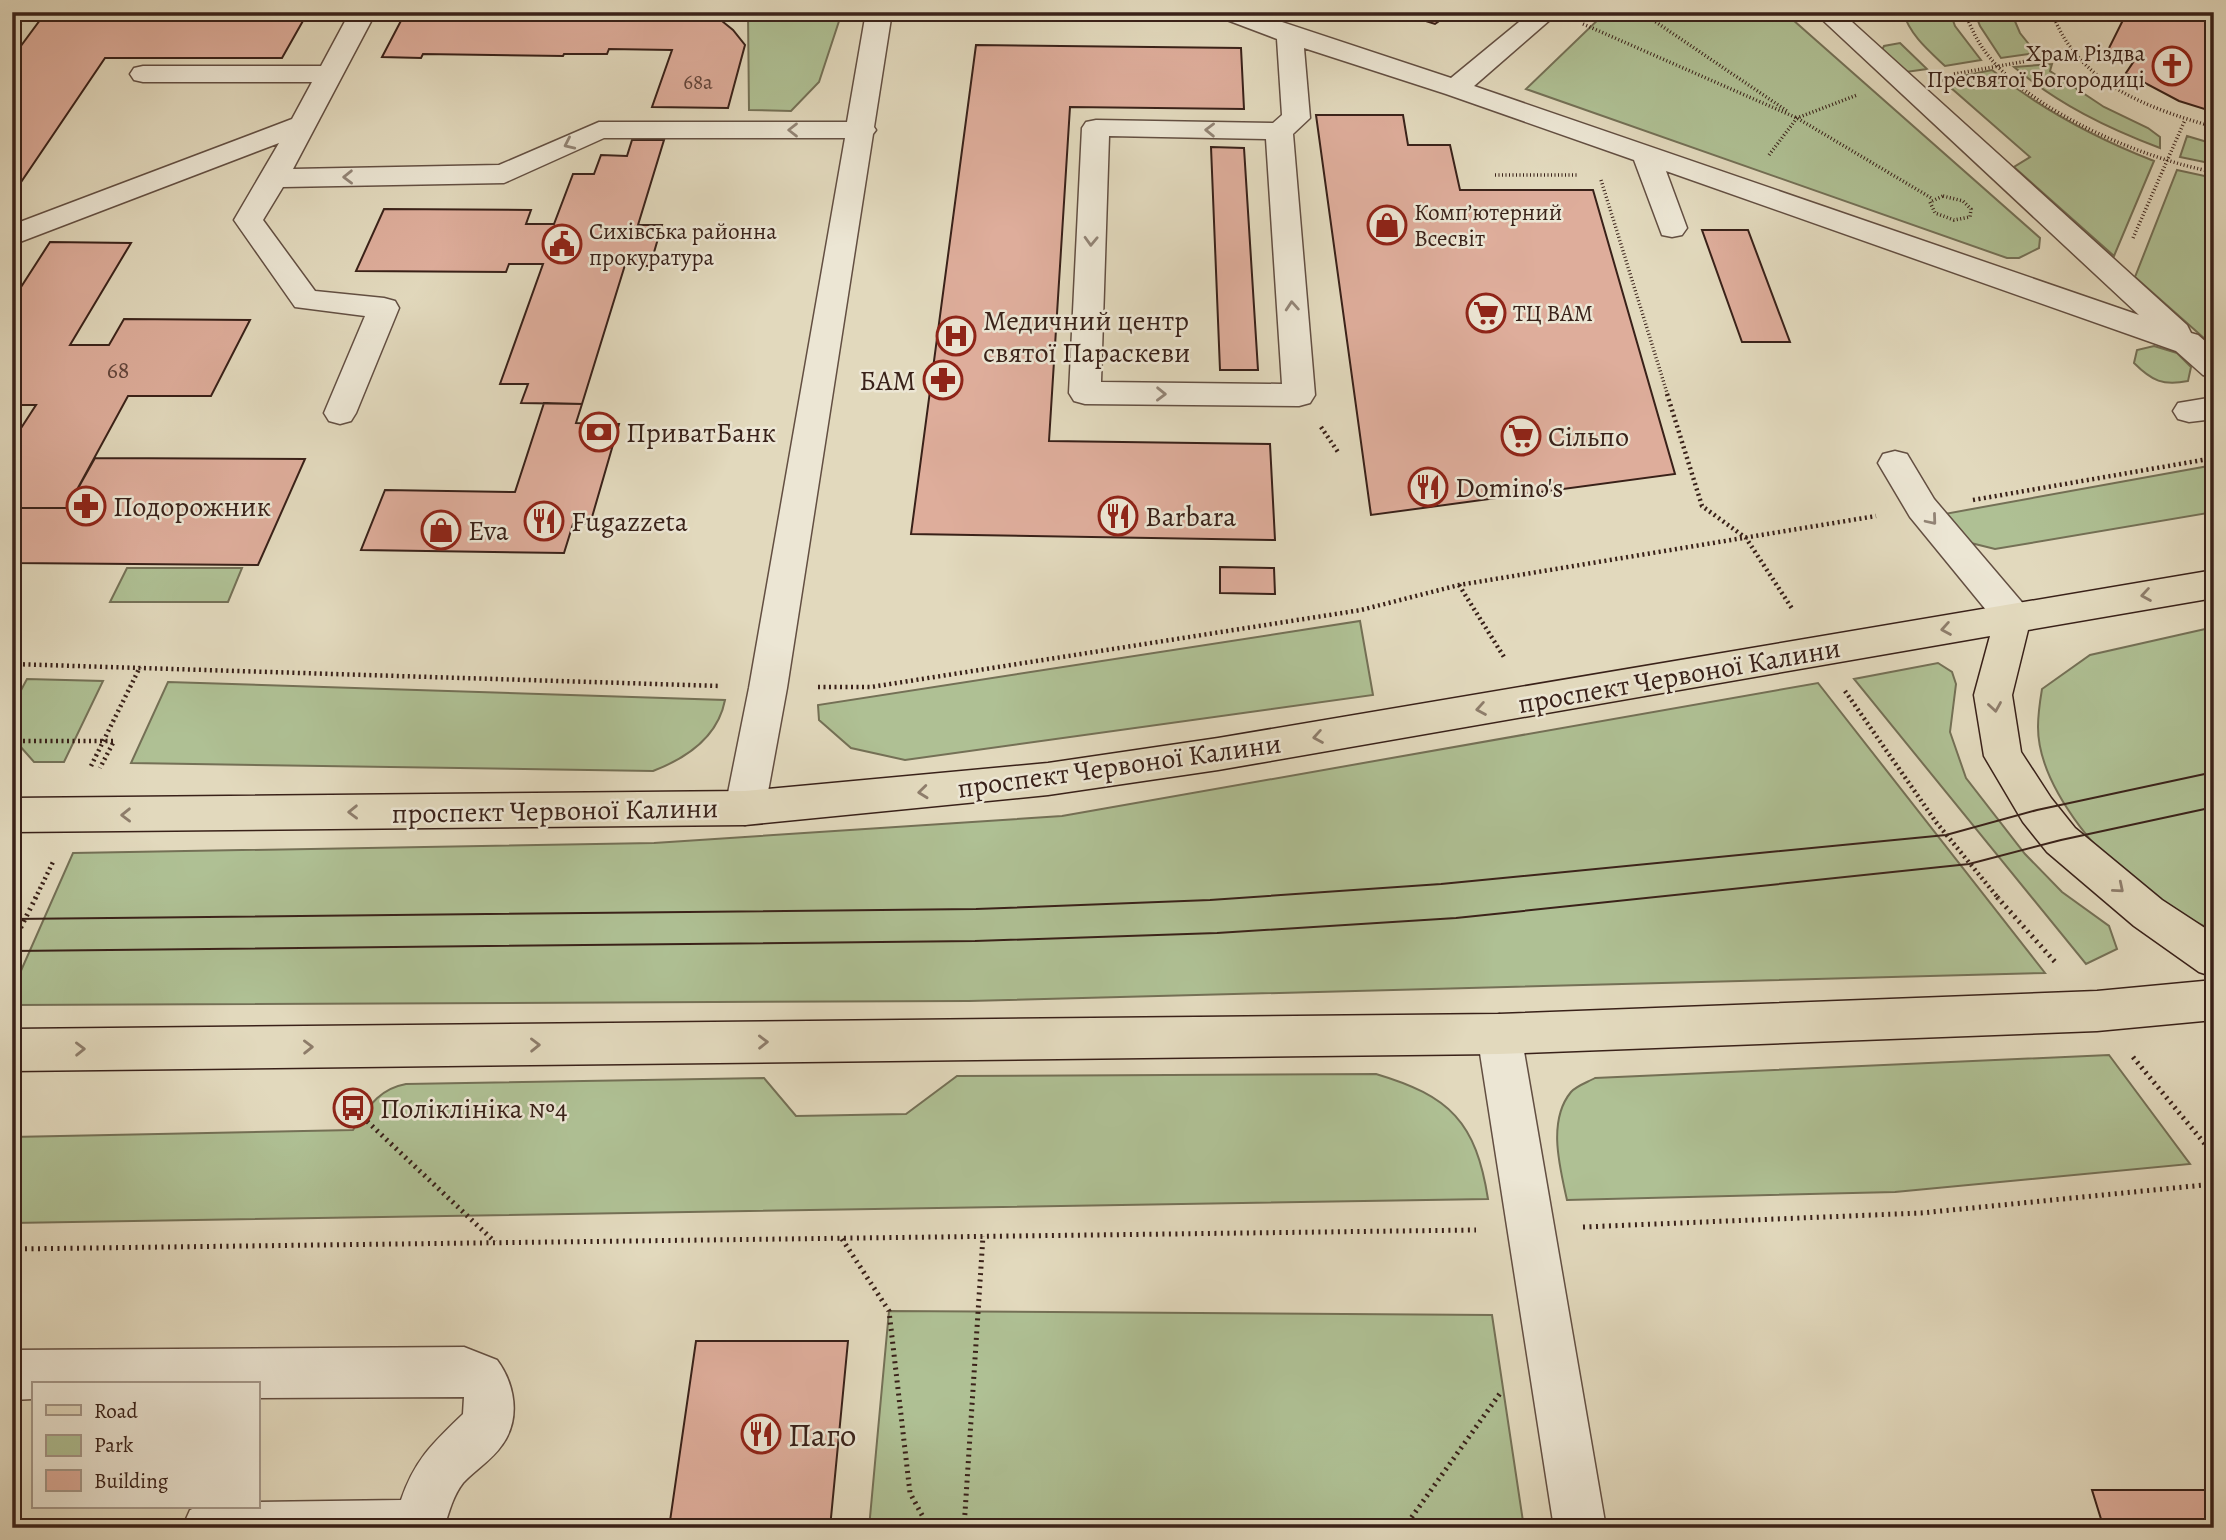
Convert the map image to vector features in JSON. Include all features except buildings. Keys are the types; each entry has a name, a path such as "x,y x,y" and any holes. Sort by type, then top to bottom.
{"main road":[{"name":"проспект Червоної Калини","path":"12,815 745,808 1048,779 1218,754 2214,584"},
{"path":"2013,617 1993,695 2003,756 2037,810 2062,839 2148,913 2214,958"},
{"path":"12,1050 1499,1034 2097,1011 2214,1000"}],"street":[{"path":"340,413 384,308 306,300 248,220 274,178 363,12"},
{"path":"745,808 862,130 879,12"},
{"path":"1228,12 1290,35 1455,88 2187,343"},
{"path":"1455,88 1547,12"},
{"path":"1826,12 2214,367"},
{"path":"1279,131 1299,396 1085,393 1096,128 1279,131 1296,118 1290,35"},
{"path":"143,74 329,74"},
{"path":"12,236 301,125"},
{"path":"274,178 504,174 599,130 862,130"},
{"path":"1646,154 1672,228"},
{"path":"1895,463 1922,508 2013,617"},
{"path":"1499,1034 1580,1528"},
{"path":"12,1375 464,1372 480,1377 489,1390 485,1427 444,1467 430,1490 418,1527 208,1528"}],"path":[{"path":"12,35 29,12"},
{"path":"1641,12 1797,118 1933,199 1943,196 1957,198 1968,205 1972,214 1965,219 1947,219 1932,209 1930,202 1933,199"},
{"path":"1965,12 1972,31 1997,67 2040,99 2097,131 2166,160 2214,172"},
{"path":"2052,12 2055,27 2072,54 2100,78 2139,101 2185,120 2214,127"},
{"path":"1578,22 1797,118"},
{"path":"1764,161 1797,118"},
{"path":"2131,244 2185,120"},
{"path":"1495,175 1586,175"},
{"path":"1600,175 1702,506 1746,538 1792,608"},
{"path":"1961,502 2214,458"},
{"path":"805,687 871,687 1361,610 1460,585 1878,516"},
{"path":"1460,585 1504,657"},
{"path":"12,664 728,687"},
{"path":"86,776 140,667"},
{"path":"1842,686 1936,822 1978,876 2061,969"},
{"path":"12,741 114,741"},
{"path":"2126,1048 2214,1156"},
{"path":"353,1108 496,1243"},
{"path":"964,1528 983,1237"},
{"path":"12,1250 841,1238 889,1311 910,1493 929,1528"},
{"path":"1404,1528 1503,1389 1547,1334"}],"green space":[{"path":"633,12 842,12 819,82 791,111 749,110 748,14"},
{"path":"1606,12 1784,12 2040,238 2039,248 2019,258 2007,258 1526,89"},
{"path":"1903,12 1950,12 1955,26 1981,60 1945,66 1915,35"},
{"path":"2011,12 2020,33 2036,53 2001,58 1980,26 1975,13"},
{"path":"1900,43 1927,69 1906,72 1882,50 1884,46"},
{"path":"2052,64 2050,71 2104,107 2148,128 2160,137 2160,148 2084,114 2014,67"},
{"path":"1992,70 2030,98 2070,122 2154,161 2114,256 2014,167 2030,157 1942,80"},
{"path":"2187,136 2214,144 2214,164 2180,157"},
{"path":"2177,170 2214,178 2214,347 2135,277"},
{"path":"2154,346 2177,353 2191,367 2188,381 2158,381 2134,363 2137,350"},
{"path":"2214,465 2214,512 1995,549 1971,543 1939,515"},
{"path":"127,568 242,568 228,602 110,602"},
{"path":"1360,621 1373,695 905,760 851,748 819,720 818,705"},
{"path":"2214,627 2214,931 2180,915 2141,890 2100,851 2063,802 2050,777 2041,751 2038,727 2042,689 2090,655"},
{"path":"1938,663 1952,672 1956,684 1950,732 1966,778 2025,854 2062,892 2109,926 2117,949 2086,964 1854,679"},
{"path":"27,679 103,681 64,762 34,762 12,737 12,707"},
{"path":"168,682 725,700 716,725 699,744 678,760 653,771 131,763"},
{"path":"1818,683 2045,973 969,1001 12,1005 12,991 73,853 654,843 1062,816"},
{"path":"2109,1055 2190,1164 1895,1192 1567,1200 1557,1145 1559,1117 1571,1092 1595,1078"},
{"path":"1376,1074 1423,1092 1455,1116 1467,1131 1476,1150 1488,1199 12,1223 12,1137 353,1130 381,1095 406,1084 764,1078 796,1116 906,1114 957,1076"},
{"path":"889,1311 1492,1315 1524,1528 869,1528"}],"tram line":[{"path":"12,919 976,909 1210,900 1441,884 1946,835 2037,810 2214,772"},
{"path":"12,951 975,941 1217,933 1456,918 1969,864 2061,840 2214,807"}],"place":[{"name":"Храм Різдва Пресвятої Богородиці","path":"2172,66"},
{"name":"Компʼютерний Всесвіт","path":"1387,225"},
{"name":"Сихівська районна прокуратура","path":"562,244"},
{"name":"ТЦ ВАМ","path":"1486,313"},
{"name":"Медичний центр святої Параскеви","path":"956,336"},
{"name":"БАМ","path":"943,380"},
{"name":"ПриватБанк","path":"599,432"},
{"name":"Сільпо","path":"1521,436"},
{"name":"Domino's","path":"1428,487"},
{"name":"Подорожник","path":"86,506"},
{"name":"Barbara","path":"1118,516"},
{"name":"Fugazzeta","path":"544,521"},
{"name":"Eva","path":"441,530"},
{"name":"Поліклініка №4","path":"353,1108"},
{"name":"Паго","path":"761,1434"}]}
